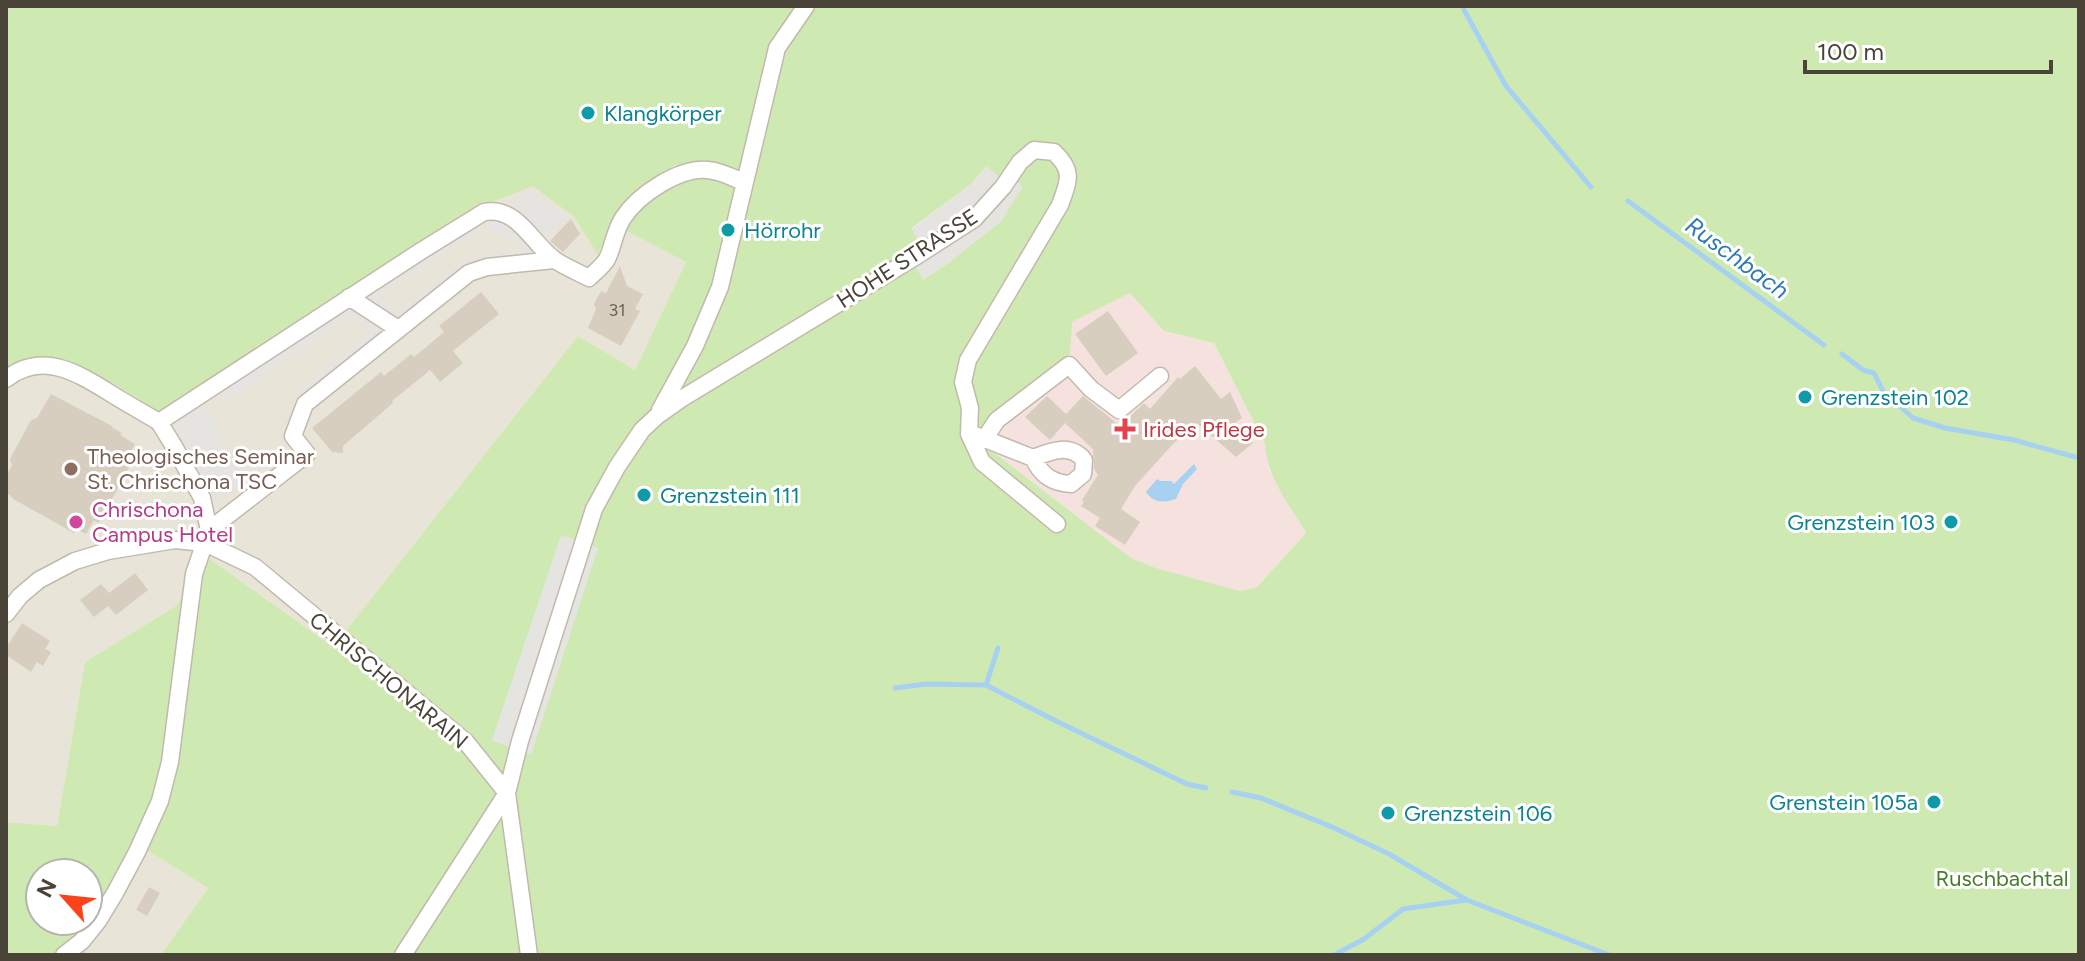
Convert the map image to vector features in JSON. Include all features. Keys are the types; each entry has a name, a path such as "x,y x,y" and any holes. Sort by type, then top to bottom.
{"street":[{"name":"HOHE STRASSE","path":"657,416 695,346 720,287 777,48 806,6"},
{"name":"HOHE STRASSE","path":"507,793 520,741 594,509 642,430 681,399 974,219 1003,187 1020,162 1034,150 1054,152 1065,163 1068,182 1060,205 968,360 963,382 982,462 1057,524"},
{"path":"159,422 484,212 502,212 512,217 554,260 589,278 607,260 624,216 646,194 666,181 697,170 711,170 743,182"},
{"path":"207,536 310,451 293,436 305,404 398,329 469,273 487,267 554,260"},
{"path":"349,297 398,329"},
{"path":"6,379 17,371 41,365 72,371 159,422 202,498 207,536 194,574 170,762 160,801 109,903 82,941 64,955"},
{"path":"1033,458 977,436 1069,365 1091,389 1119,410 1160,376"},
{"name":"CHRISCHONARAIN","path":"9,605 39,580 75,561 108,551 207,536 255,567 466,742 507,793"},
{"path":"403,955 507,793"},
{"path":"507,793 529,955"}],"shaded area":[{"path":"987,166 1003,181 1008,174 1023,187 1001,221 923,280 911,259 923,250 912,229 970,185"},
{"path":"533,185 573,216 598,255 606,259 623,229 686,262 635,370 578,336 333,647 210,559 176,606 85,662 57,826 6,822 6,370 14,362 39,357 76,364 160,412 480,207"},
{"path":"532,190 566,217 541,246 554,260 487,267 305,404 295,393 371,331 349,317 225,402 214,386 472,218 481,229 378,298 400,310 459,263 524,248 486,226"},
{"name":"Irides Pflege","path":"1130,293 1164,331 1214,343 1265,444 1269,470 1306,533 1257,587 1240,591 1131,558 992,451 994,415 1071,322"},
{"path":"205,405 244,485 214,504 173,423"},
{"path":"561,535 598,548 531,755 492,740"},
{"path":"145,849 208,888 161,955 83,955 94,937 104,937 104,919"}],"green space":[{"name":"Ruschbachtal","path":"6,6 2079,6 2079,955 161,955 208,888 145,849 104,919 104,857 24,857 24,937 94,937 83,955 6,955 6,822 57,826 85,662 176,606 210,559 333,647 578,336 635,370 686,262 623,229 653,198 689,177 675,165 631,201 612,224 598,255 573,216 533,186 480,207 160,412 105,379 63,361 42,358 23,360 6,370","holes":["986,167 1003,182 1001,221 923,280 924,251 912,228 970,185","1130,293 1164,331 1214,343 1265,444 1274,479 1306,533 1257,587 1240,591 1131,558 992,451 994,414 1070,354 1072,322"]}],"water":[{"path":"1194,464 1197,469 1183,484 1176,499 1159,501 1146,492 1157,479 1174,484"}],"building":[{"path":"571,219 580,234 563,252 550,241"},
{"path":"620,266 627,286 643,294 635,309 640,311 621,346 588,328 596,309 594,304 601,291 606,293"},
{"path":"481,292 499,314 453,351 463,363 440,382 430,370 343,446 343,453 332,452 312,428 381,372 384,376 411,354 414,357 444,332 439,326"},
{"path":"1108,311 1138,353 1106,376 1075,334"},
{"path":"1195,366 1221,399 1230,392 1242,418 1236,422 1253,443 1236,457 1197,423 1135,486 1121,509 1140,522 1125,545 1095,526 1100,518 1081,506 1098,475 1094,469 1093,449 1065,423 1050,440 1025,417 1047,396 1066,414 1083,396 1120,426 1144,403 1150,409 1178,377 1180,379"},
{"path":"51,394 112,426 135,444 128,458 132,460 104,514 98,523 94,520 86,534 76,529 74,533 6,492 6,476 12,465 10,459 31,420 37,418"},
{"path":"135,573 148,590 116,615 108,606 94,617 80,600 101,584 109,593"},
{"path":"22,623 50,641 45,649 51,652 43,666 37,662 31,672 6,655 6,648"},
{"path":"149,887 160,893 147,916 136,910"}],"waterway":[{"name":"Ruschbach","path":"1463,6 1506,86 1591,187"},
{"name":"Ruschbach","path":"1628,201 1824,345"},
{"name":"Ruschbach","path":"1842,354 1863,370 1874,373 1883,391 1913,418 2079,458"},
{"path":"986,685 998,648"},
{"path":"895,688 926,684 986,685 1187,784 1206,788"},
{"path":"1232,792 1261,798 1332,827 1389,854 1467,900 1609,955"},
{"path":"1334,955 1364,939 1403,909 1466,900"}],"place":[{"name":"Klangkörper","path":"588,113"},
{"name":"Hörrohr","path":"728,230"},
{"name":"Grenzstein 102","path":"1805,397"},
{"name":"Irides Pflege","path":"1125,429"},
{"name":"Theologisches Seminar St. Chrischona TSC","path":"71,469"},
{"name":"Grenzstein 111","path":"644,495"},
{"name":"Chrischona Campus Hotel","path":"76,522"},
{"name":"Grenzstein 103","path":"1951,522"},
{"name":"Grenstein 105a","path":"1934,802"},
{"name":"Grenzstein 106","path":"1388,813"}]}
